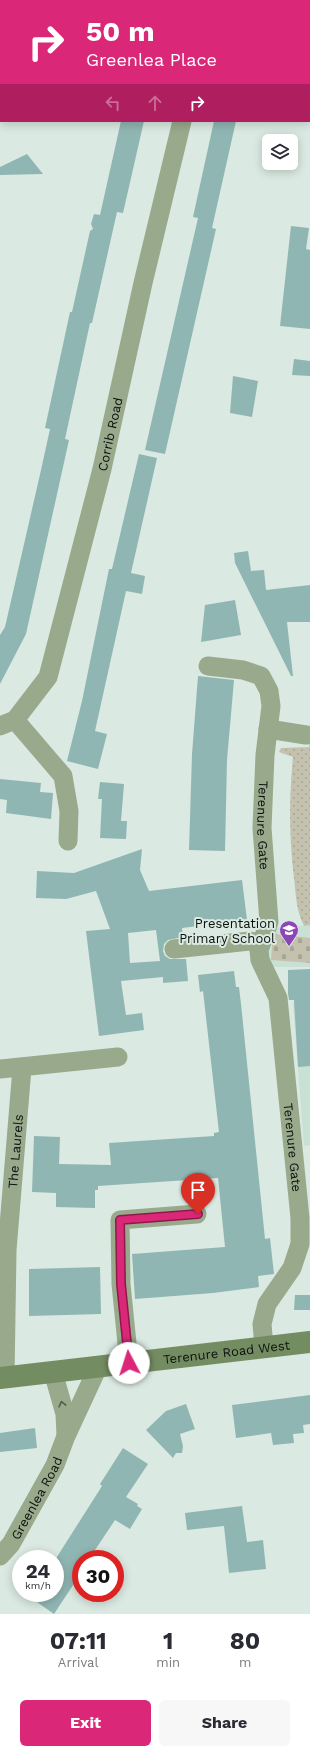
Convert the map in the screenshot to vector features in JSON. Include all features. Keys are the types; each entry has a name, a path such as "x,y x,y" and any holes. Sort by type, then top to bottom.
{"main road":[{"name":"Terenure Road West","path":"3,1378 310,1342"}],"street":[{"name":"Corrib Road","path":"8,723 48,677 102,469 143,283 182,122"},
{"name":"Terenure Gate","path":"208,666 243,670 261,676 269,691 271,706 265,755 262,828 268,922 259,950 260,960 278,998 300,1218 300,1244 292,1268 267,1304 262,1324 264,1347"},
{"path":"8,723 63,776 68,811 68,841"},
{"path":"268,729 306,735"},
{"path":"174,948 250,941 261,943"},
{"path":"0,1069 22,1068 118,1057"},
{"name":"The Laurels","path":"3,1378 8,1250 22,1068"},
{"path":"129,1363 121,1284 120,1220 198,1214"},
{"name":"Greenlea Road","path":"0,1556 11,1544 55,1465 66,1436 98,1367"},
{"name":"Greenlea Road","path":"53,1372 65,1414 66,1436"}],"shaded area":[{"name":"Presentation Primary School","path":"310,925 310,967 268,967 269,928"},
{"path":"310,1002 310,1145 304,1146 293,1003"}],"green space":[{"path":"310,735 310,925 304,926 299,914 297,902 290,833 290,802 293,757 279,752 281,748 309,747"},
{"path":"273,934 310,938 310,963 271,960"}],"building":[{"path":"121,122 144,122 123,213 117,212 92,323 90,323 65,439 69,440 26,634 0,684 0,635 5,627 50,429 45,428 70,312 72,312 90,231 93,229 91,224 94,214 100,215"},
{"path":"214,122 236,122 212,228 216,229 165,454 145,450 198,218 193,217"},
{"path":"27,154 43,174 0,175 0,167"},
{"path":"291,226 309,228 306,249 310,250 310,329 280,326"},
{"path":"294,359 310,361 310,376 292,375"},
{"path":"233,376 258,381 252,417 230,413"},
{"path":"139,454 157,458 131,573 145,576 142,594 126,591 95,731 107,734 98,769 67,761 82,701 109,569 112,569"},
{"path":"248,551 251,571 264,570 266,590 310,585 310,622 287,622 293,676 291,676 235,563 234,553"},
{"path":"235,600 241,635 201,642 205,605"},
{"path":"198,676 234,680 227,760 225,851 189,850 192,754"},
{"path":"0,779 41,783 40,792 53,793 51,819 6,813 7,800 0,799"},
{"path":"100,782 124,784 121,821 127,821 126,839 100,838 102,799 98,799"},
{"path":"142,849 140,870 149,891 242,880 247,920 182,928 183,937 168,940 164,944 163,951 165,956 170,959 186,959 188,981 163,983 163,977 121,981 126,1015 142,1013 144,1030 99,1036 86,931 110,929 96,891 66,899 36,898 37,871 74,873","holes":["156,930 160,961 130,963 128,933"]},
{"path":"310,969 310,1066 298,1067 294,1000 289,1000 288,970"},
{"path":"234,971 236,987 239,987 241,1004 265,1239 270,1238 274,1274 258,1276 259,1287 213,1293 135,1299 132,1254 225,1247 218,1178 98,1186 98,1190 95,1190 95,1208 56,1207 56,1193 32,1192 34,1136 60,1137 59,1164 111,1165 109,1143 214,1136 214,1133 219,1132 203,991 200,992 198,975"},
{"path":"100,1267 101,1314 29,1316 29,1269"},
{"path":"295,1295 310,1295 310,1310 294,1310"},
{"path":"310,1395 310,1424 303,1425 304,1433 293,1434 294,1443 273,1445 271,1433 236,1438 232,1405"},
{"path":"186,1404 195,1429 180,1434 183,1446 182,1453 176,1453 173,1458 146,1430 166,1411"},
{"path":"35,1428 37,1448 0,1452 0,1433"},
{"path":"123,1448 148,1464 126,1497 138,1504 137,1506 142,1509 130,1529 115,1520 95,1550 72,1550 72,1587 64,1599 64,1550 61,1550 102,1486 100,1484"},
{"path":"242,1506 247,1542 263,1540 266,1569 229,1573 224,1526 187,1530 185,1513"},
{"path":"37,1602 62,1602 54,1614"}],"place":[{"name":"Presentation Primary School","path":"289,947"}],"route":[{"path":"129,1363 121,1284 120,1220 198,1214"}]}
